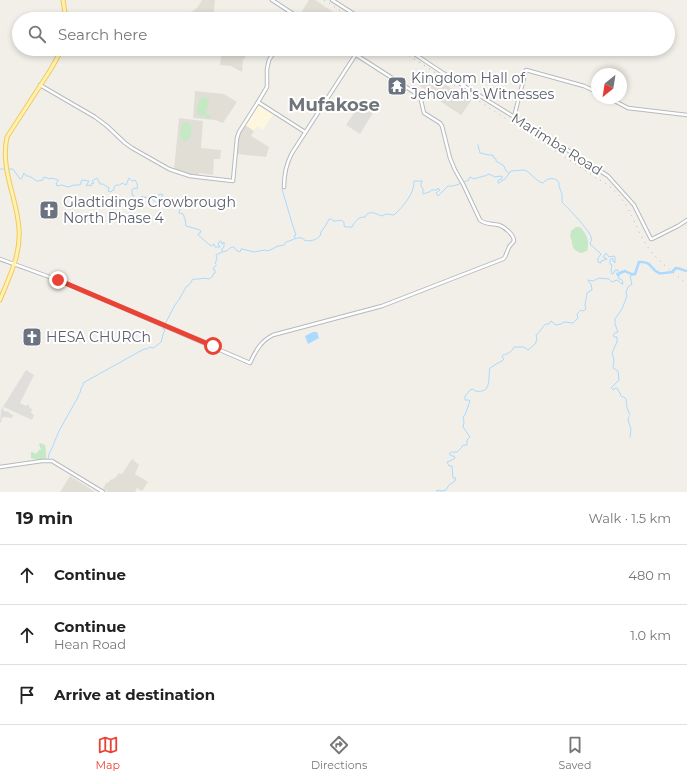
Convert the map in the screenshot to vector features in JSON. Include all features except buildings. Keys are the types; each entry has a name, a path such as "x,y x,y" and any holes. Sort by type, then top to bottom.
{"main road":[{"path":"63,0 65,12"},
{"path":"2,158 3,148 7,137 59,56"},
{"path":"0,300 15,264 18,254 19,241 18,222 3,170"}],"street":[{"path":"272,0 289,12"},
{"path":"332,0 351,12"},
{"path":"40,85 95,117 132,148 169,169 190,176 233,181 237,138 239,132 267,87 267,69 272,56"},
{"path":"284,187 287,164 292,153 355,56"},
{"path":"0,259 59,280 250,363 260,345 274,335 382,306 502,260 505,257 509,246 514,241 514,237 501,226 481,221 452,163 440,123 424,113 420,96 359,56"},
{"name":"Marimba Road","path":"418,56 608,176 634,205 652,239 687,220"},
{"path":"514,116 526,70 591,89"},
{"path":"258,102 305,132"},
{"path":"621,104 627,107 687,115"},
{"path":"0,467 42,460 52,461 103,492"}],"shaded area":[{"path":"202,0 215,0 214,12 191,12 197,8"},
{"path":"309,0 315,0 333,12 302,12"},
{"path":"221,56 245,56 245,59 243,59 242,72 231,66 220,65"},
{"path":"429,74 471,101 461,115 420,86"},
{"path":"195,91 224,94 237,102 223,123 215,120 193,118"},
{"path":"258,103 274,113 263,130 257,126 254,131 245,125"},
{"path":"360,104 373,113 360,134 346,125"},
{"path":"179,118 203,121 201,148 221,150 220,159 214,159 213,175 199,173 198,176 183,173 174,169"},
{"path":"245,125 254,131 251,136 269,147 266,157 237,154 238,140"},
{"path":"26,370 34,375 20,403 26,406 28,404 32,409 31,413 34,415 32,420 4,407 4,411 13,415 12,418 3,417 1,420 2,422 0,423 1,410"},
{"path":"132,459 139,465 135,474 148,482 142,491 137,488 135,492 108,492 103,489 106,483 115,478 119,473 122,474"},
{"path":"70,476 89,488 95,492 60,492"}],"green space":[{"path":"204,97 209,100 206,114 211,116 209,119 205,118 206,115 201,116 197,113 199,101"},
{"path":"184,122 189,123 191,128 190,138 185,141 182,140 180,133"},
{"path":"576,227 580,227 586,235 588,241 587,251 582,253 574,249 570,237 571,231"},
{"path":"41,443 44,445 45,444 46,459 38,460 31,458 31,452 36,454 39,450 41,450 39,444"}],"water":[{"path":"313,332 317,332 319,338 308,344 305,336"}],"waterway":[{"path":"478,145 480,153 493,155 496,161 504,166 506,171 509,173"},
{"path":"0,169 13,169 20,179 24,173 26,176 29,176 37,181 43,180 44,177 50,179 52,178 58,180 56,184 57,186 62,185 68,187 79,185 81,184 82,180 89,181 86,186 91,186 92,183 94,183 92,181 97,178 100,184 103,184 109,188 108,191 111,192 114,190 116,185 120,185 122,183 126,185 129,178 132,181 135,180 137,183 137,189 134,188 132,190 134,201 138,202 142,196 152,199 158,203 159,201 156,199 158,195 162,194 162,203 166,199 174,206 179,207 179,213 183,214 186,226 200,230 201,232 198,235 211,246 214,244 215,247 220,247 218,244 219,242 221,241 222,244 224,242 222,251"},
{"path":"216,264 216,255 227,251 232,247 240,252 241,249 254,252 265,250 268,251 284,245 286,242 300,238 308,241 315,240 320,236 329,219 333,221 339,220 344,222 345,227 352,227 357,220 365,217 368,213 382,216 386,214 394,215 410,195 414,186 414,181 422,181 421,186 423,189 423,194 432,190 437,190 438,188 440,190 436,193 438,196 448,186 456,185 469,180 470,177 474,179 489,174 495,177 502,176 502,179 498,180 499,183 505,179 511,171 524,170 543,183 551,178 555,179 559,183 562,194 562,202 587,230 591,238 590,244 601,254 598,258 598,262 601,263 601,261 607,259 603,257 606,253 609,257 614,256 615,263 612,258 610,260 610,264 612,265 612,274 615,270 618,270 616,274 619,276 618,278 622,280 623,284 617,280 612,282 609,279 599,278 593,281 588,280 591,284 592,290 587,293 585,305 586,309 583,311 581,310 577,314 578,318 573,323 564,322 556,325 551,321 549,324 546,324 536,335 537,340 535,344 528,350 524,347 514,347 511,351 503,355 502,357 504,359 502,361 490,368 488,385 485,390 470,390 465,396 465,400 470,401 463,417 463,427 470,437 467,440 467,445 463,445 457,452 451,452 449,454 455,458 447,462 449,466 452,466 453,478 456,478 455,481 449,485 446,490 437,490 437,492"},
{"path":"282,189 296,235 294,236 295,238"},
{"path":"618,275 625,271 635,274 639,262 649,264 656,272 659,273 672,272 676,268 687,271"},
{"path":"165,324 186,287 193,279 209,279 215,273 215,270 213,269 216,265"},
{"path":"630,415 627,408 626,399 620,395 621,394 617,388 614,390 611,388 619,380 618,371 613,368 614,360 612,353 617,342 617,337 614,337 613,335 618,332 615,319 622,309 627,296 626,292 628,287 632,284 630,276 633,275"},
{"path":"54,443 80,393 83,383 144,349 150,347 153,348 156,346 162,340 165,330 163,329 164,327"},
{"path":"629,417 628,420 631,429 630,437"},
{"path":"48,459 54,444"}],"railway":[{"path":"324,0 342,12"},
{"path":"410,56 610,187 626,204 643,240 651,251 687,284"}],"place":[{"name":"Kingdom Hall of Jehovah's Witnesses","path":"397,86"},
{"name":"Gladtidings Crowbrough North Phase 4","path":"49,210"},
{"name":"HESA CHURCh","path":"32,337"}],"district":[{"name":"Mufakose","path":"334,105"}],"route":[{"path":"58,280 213,346"}]}
